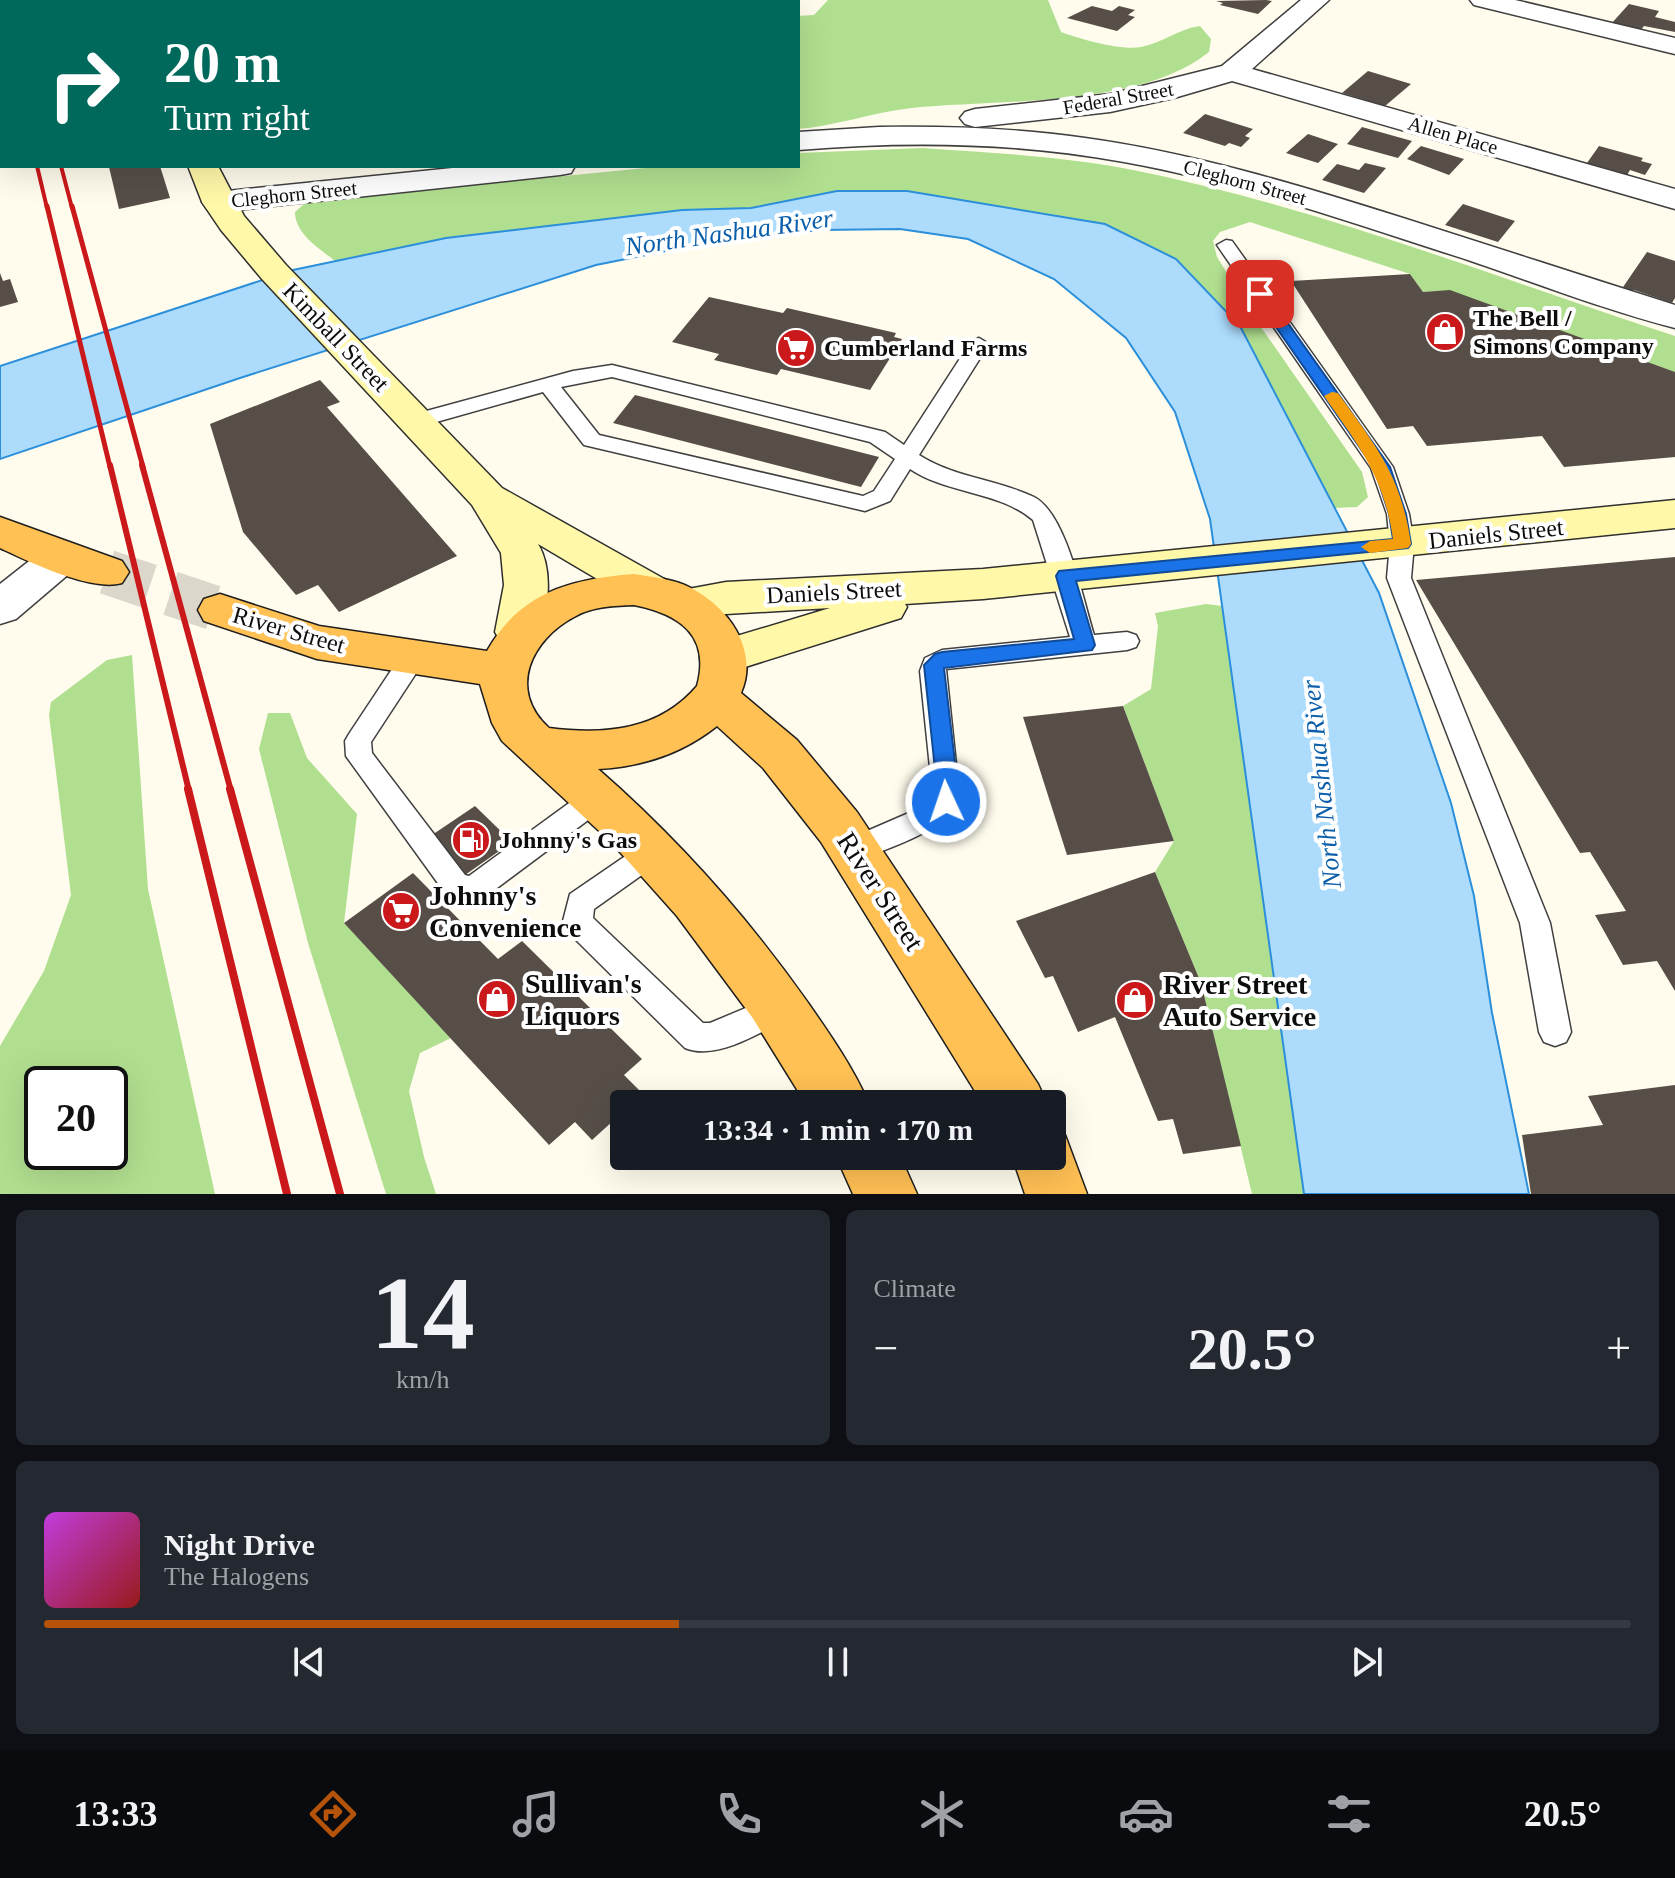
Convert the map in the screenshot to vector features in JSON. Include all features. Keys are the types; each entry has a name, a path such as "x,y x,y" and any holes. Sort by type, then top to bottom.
{"highway":[{"path":"3,537 107,572"},
{"path":"538,745 582,752 632,748 677,730 720,678 716,633 701,614 668,598 619,589 570,599 510,651 516,725 653,852 724,934 779,1008 830,1090"},
{"name":"River Street","path":"220,610 317,642 413,658 510,651"},
{"name":"River Street","path":"720,678 854,849 1008,1090"},
{"path":"874,1170 886,1194"},
{"path":"1048,1170 1056,1194"}],"main road":[{"name":"Kimball Street","path":"204,168 218,202 232,223 274,272 487,496 522,553 526,585 510,651"},
{"name":"Kimball Street","path":"487,496 668,598"},
{"name":"Daniels Street","path":"668,598 726,598 983,584 1675,514"},
{"name":"Daniels Street","path":"720,678 789,638 841,618 983,584"}],"street":[{"name":"Federal Street","path":"894,134 969,119 1110,103 1164,92 1232,72 1316,0"},
{"path":"1483,0 1675,46"},
{"name":"Allen Place","path":"1232,72 1675,199"},
{"name":"Cleghorn Street","path":"800,141 894,134 1084,147 1206,170 1325,203 1675,317"},
{"name":"Cleghorn Street","path":"218,202 541,168"},
{"path":"0,608 62,557"}],"lane":[{"path":"1226,245 1382,467 1398,514 1389,545 1399,578 1535,923 1555,1032"},
{"path":"548,384 592,440 865,504 882,496 905,455 979,344"},
{"path":"415,421 596,372 624,372 877,437 933,474 1005,494 1027,503 1041,515 1048,526 1065,576 1085,645"},
{"path":"854,849 928,817 946,802 934,665 942,659 1127,641"},
{"path":"413,658 358,741 359,756 455,884 468,889 479,885 597,798"},
{"path":"653,852 580,903 578,921 582,927 688,1034 696,1038 711,1038 779,1008"}],"green space":[{"path":"828,0 1048,0 1061,32 1101,44 1141,47 1200,26 1211,39 1209,52 1180,70 1146,83 1107,92 1067,98 912,108 800,129 800,16 814,15"},
{"path":"923,148 1052,158 1128,169 1198,184 1336,223 1675,336 1675,372 1450,291 1423,292 1410,274 1250,222 1220,232 1213,241 1217,257 1256,320 1362,472 1368,497 1357,507 1333,508 1317,478 1105,224 907,191 837,191 751,208 682,210 446,238 335,261 303,234 296,220 295,212 304,204 327,199 645,168 800,168 800,153"},
{"path":"1206,604 1222,606 1304,1194 1252,1194 1201,983 1155,872 1174,841 1123,706 1151,689 1158,626 1155,613"},
{"path":"132,655 148,889 215,1194 0,1194 0,1046 44,971 71,895 49,715 51,702 107,660"},
{"path":"268,713 290,713 307,758 357,814 344,923 451,1038 420,1053 409,1091 436,1194 386,1194 308,943 259,749"}],"water":[{"name":"North Nashua River","path":"837,191 907,191 1105,224 1176,259 1240,326 1379,593 1451,803 1474,896 1492,1013 1529,1194 1304,1194 1210,519 1175,412 1126,338 1054,279 968,239 900,229 822,230 731,238 596,265 240,378 0,459 0,366 293,270 446,238 682,210 751,208"}],"building":[{"path":"1216,1 1272,1 1258,14 1220,5 1223,3"},
{"path":"1629,4 1659,11 1655,17 1675,22 1675,32 1644,26 1640,31 1611,24"},
{"path":"1092,6 1112,11 1119,6 1135,10 1128,15 1135,17 1117,31 1067,18"},
{"path":"1368,71 1411,84 1385,106 1342,93"},
{"path":"1205,114 1253,129 1245,136 1250,138 1241,147 1229,143 1225,146 1183,133"},
{"path":"1362,127 1412,141 1398,158 1347,144"},
{"path":"1308,134 1338,144 1318,163 1286,153"},
{"path":"1421,146 1464,159 1449,175 1407,159"},
{"path":"1599,146 1643,158 1641,161 1652,164 1645,175 1630,170 1626,177 1590,167 1592,165 1587,163"},
{"path":"1365,163 1386,168 1364,193 1322,180 1337,164 1359,170"},
{"path":"109,168 161,168 170,198 119,209"},
{"path":"1463,204 1515,221 1498,242 1445,225"},
{"path":"1647,252 1675,261 1675,298 1672,303 1634,290 1633,293 1621,290"},
{"path":"0,273 3,281 10,279 18,302 0,307"},
{"name":"The Bell / Simons Company","path":"1410,274 1423,292 1450,290 1675,372 1675,457 1564,467 1542,436 1427,446 1413,426 1387,429 1291,281"},
{"name":"Cumberland Farms","path":"709,297 783,313 787,308 896,333 894,337 902,339 870,390 781,369 777,375 714,360 719,354 672,342"},
{"path":"320,380 340,402 327,407 457,556 339,612 318,585 296,595 243,532 210,424"},
{"path":"635,395 879,457 861,487 613,423"},
{"path":"1675,557 1675,991 1657,961 1623,965 1595,915 1626,911 1590,852 1580,853 1416,580"},
{"path":"1123,706 1174,841 1067,855 1023,717"},
{"name":"Johnny's Gas","path":"475,806 512,842 465,875 429,837"},
{"name":"River Street Auto Service","path":"1155,872 1201,983 1241,1146 1183,1154 1173,1119 1158,1121 1115,1017 1078,1032 1053,976 1045,978 1016,921"},
{"name":"Sullivan's Liquors","path":"413,873 498,959 522,941 642,1059 624,1075 639,1090 610,1090 610,1124 592,1140 575,1122 549,1145 344,923"},
{"path":"1675,1085 1675,1194 1531,1194 1522,1135 1603,1125 1588,1096"}],"tunnel":[{"path":"107,572 220,610"}],"railway":[{"path":"37,168 47,208"},
{"path":"62,168 72,208"},
{"path":"47,206 110,467"},
{"path":"72,206 143,467"},
{"path":"110,465 189,791"},
{"path":"142,465 231,791"},
{"path":"188,789 287,1194"},
{"path":"230,789 340,1194"}],"slow traffic":[{"path":"1332,396 1382,467 1398,514 1402,544 1370,547"}],"place":[{"name":"The Bell / Simons Company","path":"1445,332"},
{"name":"Cumberland Farms","path":"796,348"},
{"name":"Johnny's Gas","path":"471,840"},
{"name":"Johnny's Convenience","path":"401,911"},
{"name":"Sullivan's Liquors","path":"497,999"},
{"name":"River Street Auto Service","path":"1135,1000"}],"route":[{"path":"946,802 934,665 942,659 1085,645 1065,576 1402,544 1398,514 1382,467 1260,294"}]}
